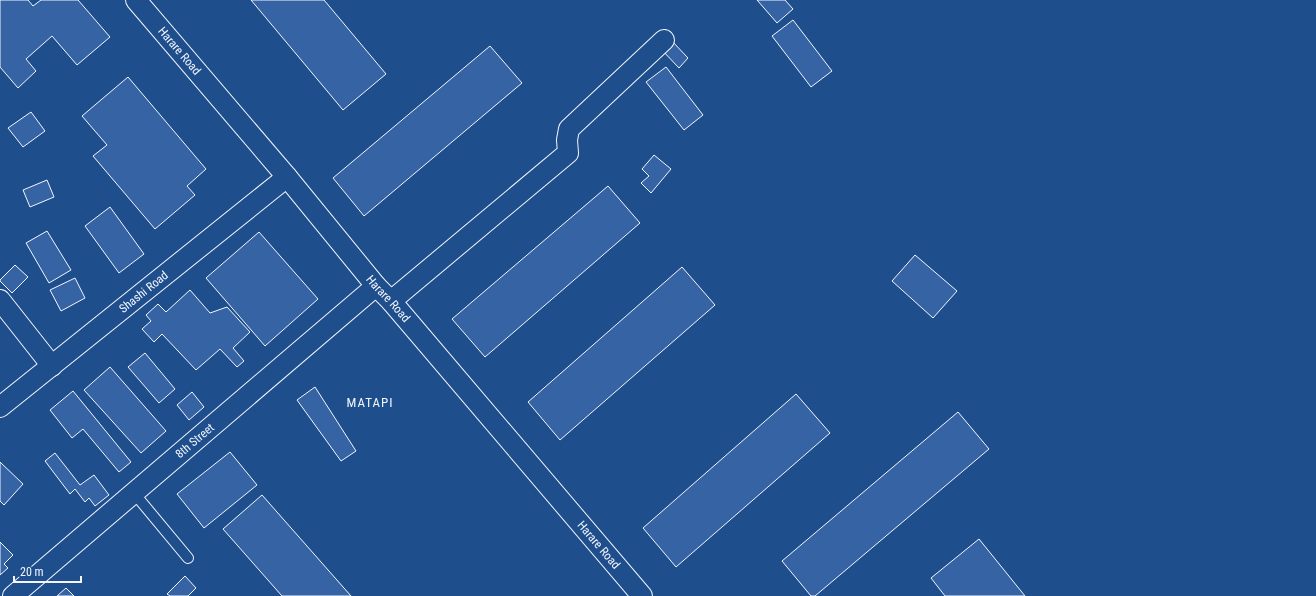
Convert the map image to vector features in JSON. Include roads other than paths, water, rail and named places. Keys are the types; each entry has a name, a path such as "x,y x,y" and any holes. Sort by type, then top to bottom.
{"street":[{"name":"Harare Road","path":"136,0 287,177 376,286 391,301 642,596"},
{"path":"391,301 568,153 567,140 569,129 664,40"},
{"name":"Shashi Road","path":"0,406 287,177"},
{"name":"8th Street","path":"13,596 376,286"},
{"path":"0,300 52,366"}],"lane":[{"path":"134,493 188,558"}],"district":[{"name":"MATAPI","path":"370,402"}]}
